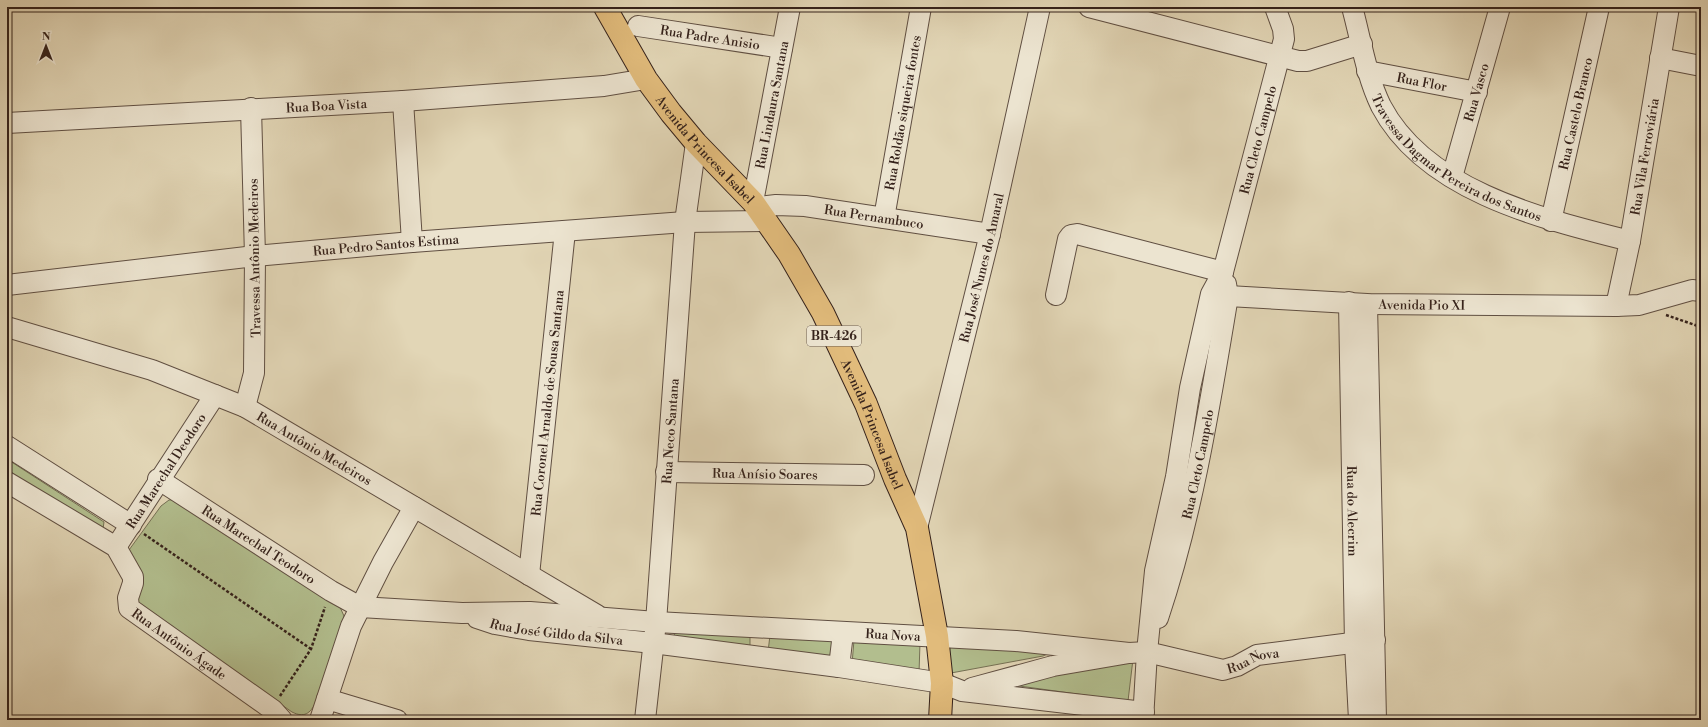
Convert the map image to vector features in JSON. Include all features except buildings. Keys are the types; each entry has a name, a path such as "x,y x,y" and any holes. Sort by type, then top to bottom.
{"main road":[{"name":"Avenida Princesa Isabel","path":"605,7 646,79 696,143 759,210 789,254 823,313 866,404 895,478 917,528 937,636 942,683 940,720"}],"street":[{"name":"Rua Lindaura Santana","path":"759,210 782,48 790,7"},
{"name":"Rua Roldão siqueira fontes","path":"884,218 921,7"},
{"name":"Rua José Nunes do Amaral","path":"917,528 990,234 1040,7"},
{"path":"1089,7 1278,54 1298,61 1307,60 1362,44"},
{"name":"Rua Cleto Campelo","path":"1143,716 1138,652 1176,477 1190,388 1212,294 1223,272 1278,54 1284,39 1283,29 1275,7"},
{"name":"Travessa Dagmar Pereira dos Santos","path":"1352,7 1362,44 1367,71 1382,106 1402,136 1424,157 1452,177 1517,209 1551,221 1630,241"},
{"name":"Rua Vasco","path":"1452,177 1500,7"},
{"name":"Rua Castelo Branco","path":"1551,221 1599,7"},
{"name":"Rua Vila Ferroviária","path":"1616,306 1630,241 1669,7"},
{"name":"Rua Padre Anisio","path":"638,26 782,48"},
{"path":"1660,58 1701,66"},
{"name":"Rua Flor","path":"1367,71 1477,92"},
{"name":"Rua Boa Vista","path":"7,123 251,108 404,101 604,86 646,79"},
{"path":"404,101 412,242"},
{"name":"Travessa Antônio Medeiros","path":"245,407 254,373 255,256 251,108"},
{"name":"Rua Neco Santana","path":"644,720 656,622 685,222 696,143"},
{"name":"Rua Pernambuco","path":"759,210 776,205 805,206 990,234"},
{"name":"Rua Pedro Santos Estima","path":"7,285 255,256 412,242 685,222 759,210"},
{"name":"Rua Coronel Arnaldo de Sousa Santana","path":"529,575 565,231"},
{"path":"1056,295 1068,238 1071,235 1077,234 1223,272"},
{"name":"Rua Cleto Campelo","path":"1138,652 1174,573 1210,407 1228,296 1223,272"},
{"name":"Avenida Pio XI","path":"1228,296 1358,303 1616,306 1639,305 1692,290 1701,291"},
{"name":"Rua do Alecrim","path":"1358,303 1371,448 1376,720"},
{"name":"Rua do Alecrim","path":"1358,303 1350,451 1355,644 1359,720"},
{"name":"Rua Antônio Medeiros","path":"7,327 152,370 245,407 601,617"},
{"name":"Rua Marechal Deodoro","path":"116,547 158,480 215,395"},
{"path":"7,446 131,525"},
{"path":"1350,451 1371,448"},
{"name":"Rua Anísio Soares","path":"666,472 864,474"},
{"name":"Rua Marechal Teodoro","path":"158,480 331,591 360,607"},
{"path":"7,482 116,547"},
{"path":"320,720 351,626 414,507"},
{"name":"Rua Antônio Ágade","path":"116,547 133,576 133,583 128,598 129,608 278,715"},
{"name":"Rua José Gildo da Silva","path":"360,607 462,613 495,624 530,621 568,624 653,643"},
{"name":"Rua José Gildo da Silva","path":"568,624 601,617 656,622"},
{"name":"Rua Nova","path":"656,622 1016,641 1138,652 1223,670 1237,666 1257,655 1355,644 1375,640"},
{"path":"756,657 758,628"},
{"path":"839,667 843,633"},
{"path":"653,643 839,667 942,683 962,691 1143,716"},
{"name":"Rua Nova","path":"962,691 1053,666 1138,652"},
{"path":"326,699 397,720"}],"path":[{"path":"1639,305 1701,327"},
{"path":"131,525 311,649"},
{"path":"278,715 311,649 331,591"}],"green space":[{"path":"7,459 104,522 103,529 98,530 7,470"},
{"path":"179,499 339,605 344,616 341,630 316,702 306,714 300,715 292,712 136,604 139,584 129,550 161,506 169,500"},
{"path":"673,631 750,635 750,652 678,644"},
{"path":"770,635 834,640 830,661 768,652"},
{"path":"854,640 920,643 919,673 852,664"},
{"path":"948,645 1054,651 1043,656 951,673"},
{"path":"1133,659 1128,701 1012,685"}]}
